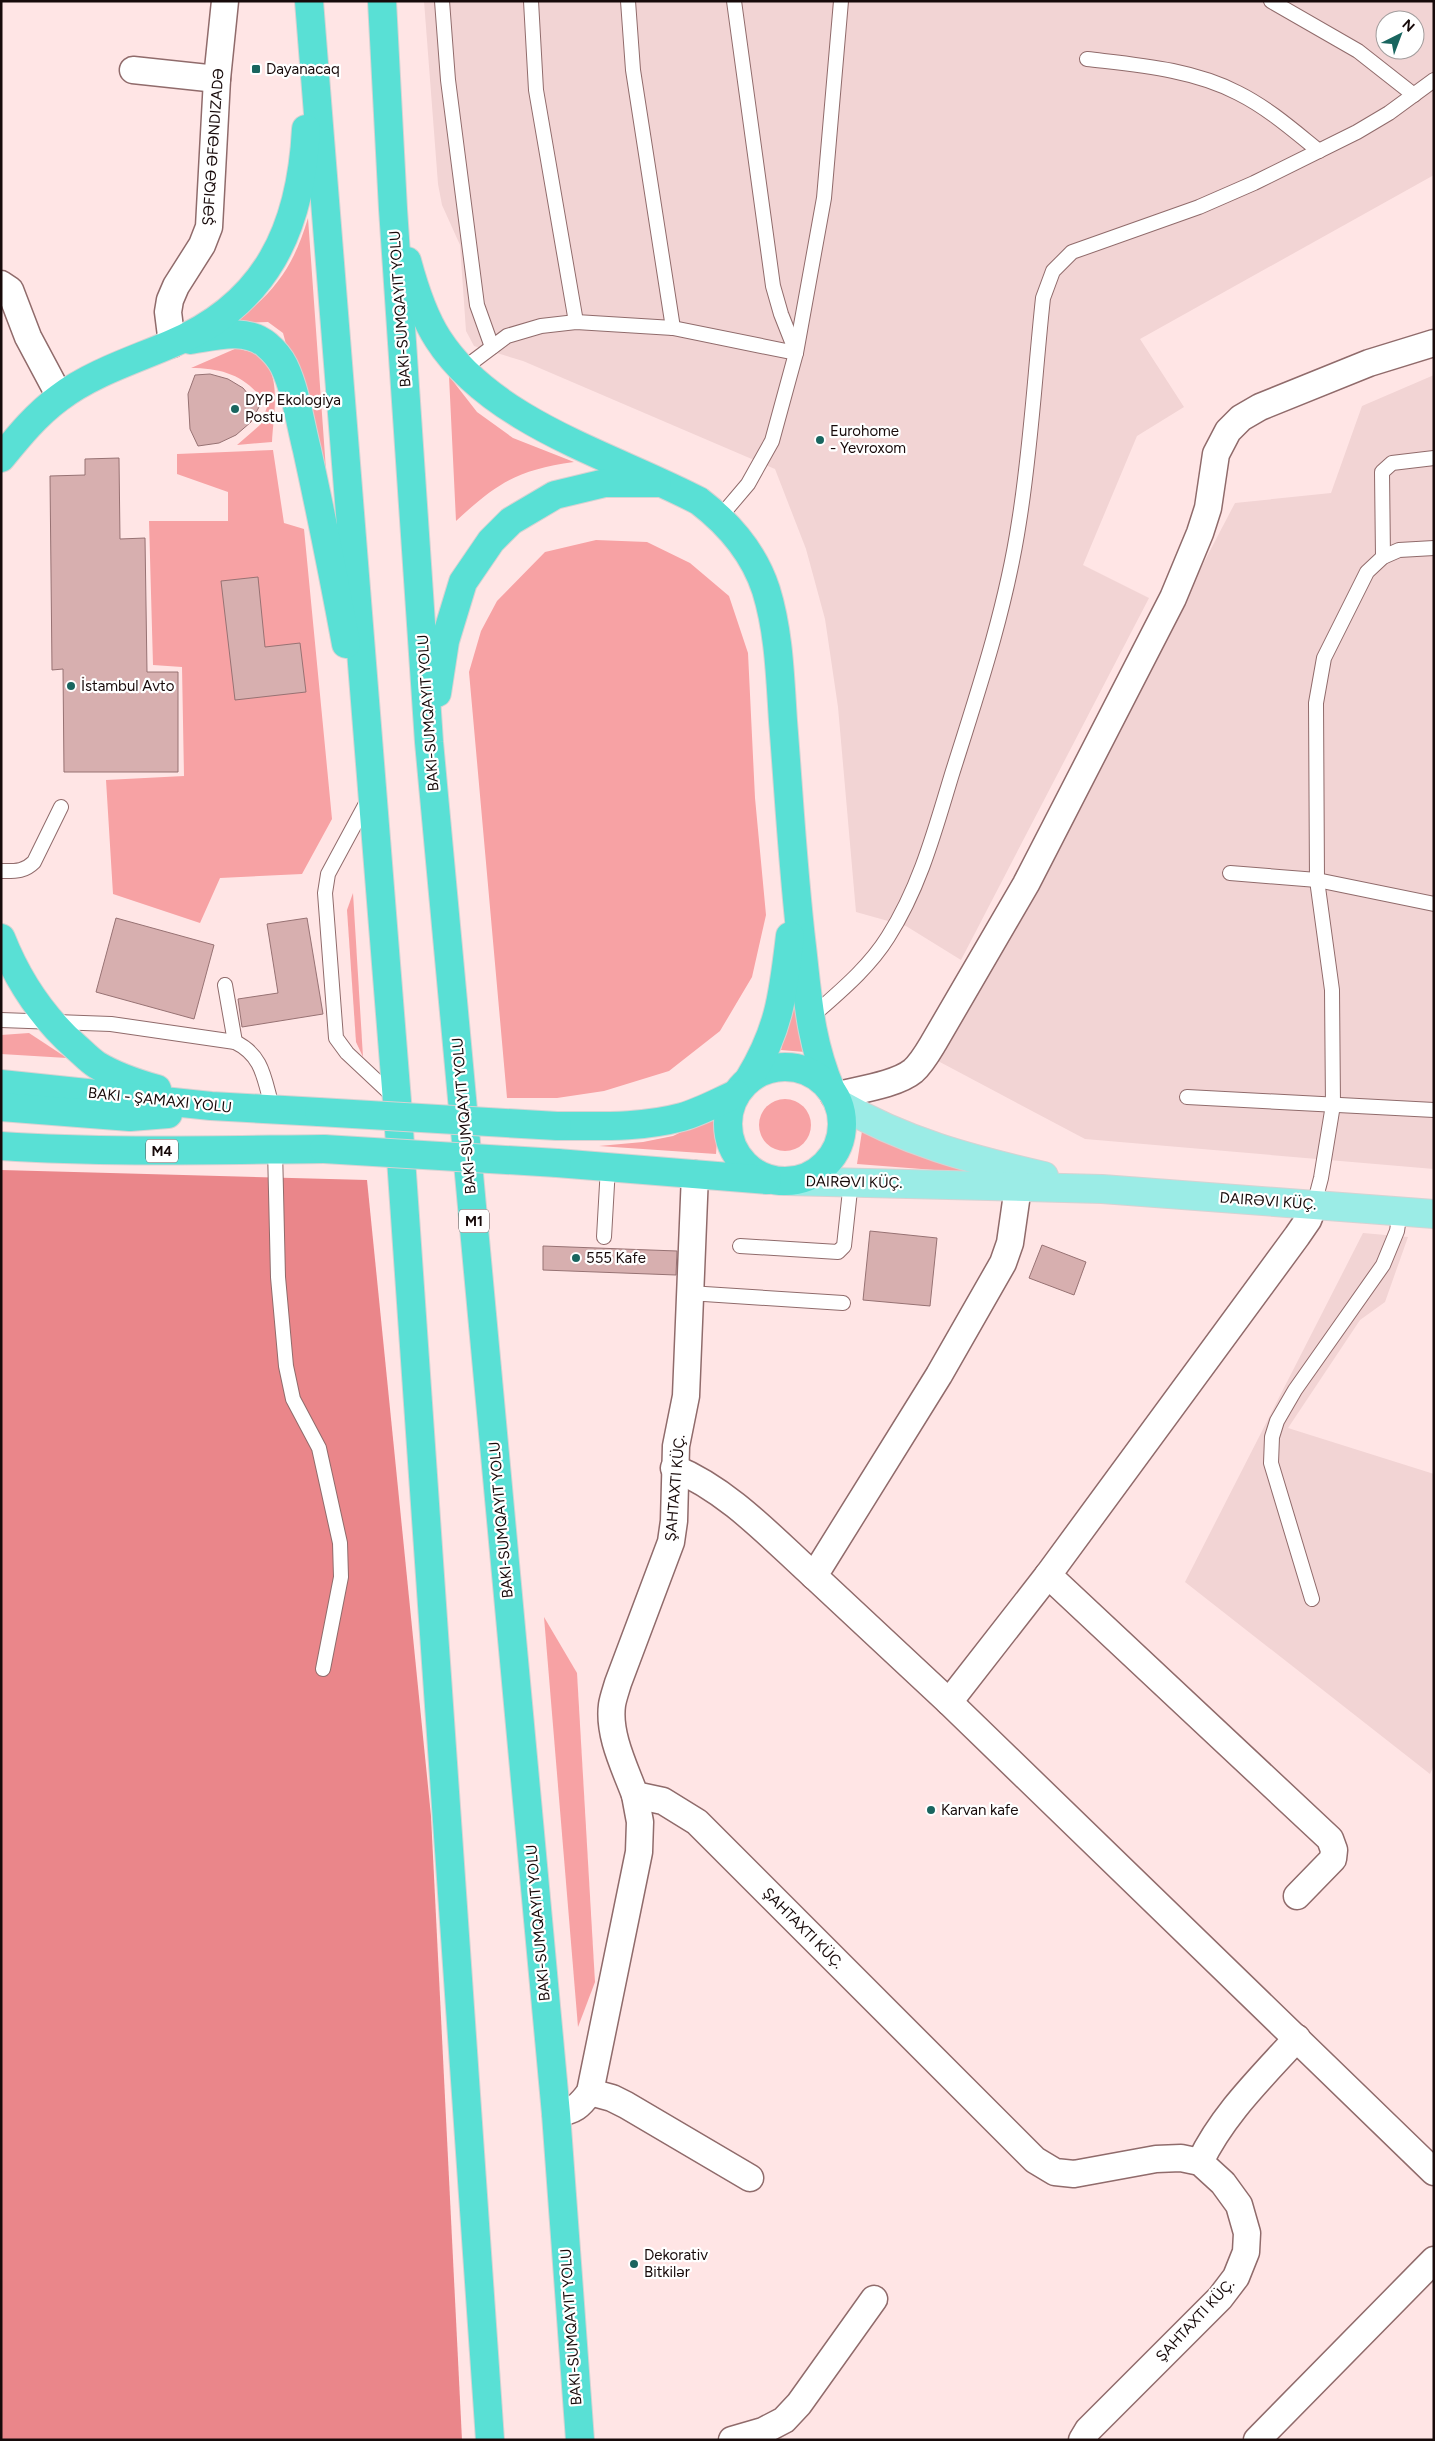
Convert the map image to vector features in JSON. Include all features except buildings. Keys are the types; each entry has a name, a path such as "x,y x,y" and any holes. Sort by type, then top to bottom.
{"highway":[{"path":"309,1 397,1101 490,2440"},
{"name":"M1","path":"382,1 393,209 429,742 556,2114 580,2440"},
{"path":"1,458 23,431 60,397 138,356 172,344 210,323 239,300 272,262 281,245 302,178 312,33"},
{"path":"393,209 415,290 438,338 463,369 488,393 526,419 664,483 699,501 720,517 746,548 754,564 765,589 778,637 795,888 810,1018 814,1044 842,1118 841,1134 836,1149 828,1162 816,1172 802,1179 782,1181 608,1167"},
{"path":"172,344 229,334 251,336 266,343 276,353 284,366 298,411 321,511 373,790"},
{"path":"429,742 452,614 462,582 491,541 511,521 555,495 605,483 664,483"},
{"path":"782,1181 759,1175 743,1164 733,1148 728,1130 728,1111 765,1052 774,1032 781,1005 795,888"},
{"path":"1,938 27,991 48,1020 95,1064 131,1081 211,1106"},
{"path":"1,1084 211,1106 558,1126 635,1125 684,1117 742,1086 765,1070 783,1066 802,1069 818,1077 835,1097"},
{"path":"1,1107 130,1117 175,1114 211,1106"},
{"name":"M4","path":"1,1146 64,1150 159,1151 324,1149 608,1167"}],"main road":[{"name":"DAIRƏVI KÜÇ.","path":"835,1097 905,1137 935,1148 982,1162 1102,1189"},
{"name":"DAIRƏVI KÜÇ.","path":"782,1181 851,1181 1102,1189 1434,1214"}],"street":[{"name":"ŞƏFIQƏ ƏFƏNDIZADƏ","path":"172,344 168,312 170,300 176,286 202,245 209,227 217,79 225,1"},
{"path":"133,70 217,79"},
{"path":"4,282 28,337 60,397"},
{"path":"835,1097 894,1080 912,1072 926,1056 1026,884 1173,598 1200,533 1208,508 1216,454 1228,431 1241,418 1260,407 1369,363 1434,343"},
{"path":"556,2114 570,2111 580,2106 590,2092 638,1852 640,1822 635,1795 614,1732 612,1706 618,1683 671,1542 674,1521 674,1468 686,1396 695,1174"},
{"path":"814,1576 939,1375 1003,1263 1010,1243 1018,1187"},
{"path":"949,1702 1048,1575 1297,1236 1308,1220 1314,1205"},
{"path":"674,1468 698,1478 721,1494 814,1576 949,1702 1434,2172"},
{"path":"1048,1575 1330,1839 1334,1850 1332,1859 1297,1896"},
{"path":"635,1795 662,1801 697,1822 1035,2160 1055,2172 1074,2174 1156,2159 1181,2158 1200,2162 1223,2183 1239,2205 1247,2232 1246,2252 1236,2277 1220,2298 1088,2430 1082,2440"},
{"path":"1200,2162 1210,2141 1228,2115 1297,2038"},
{"path":"590,2092 612,2098 626,2105 750,2178"},
{"path":"1257,2440 1434,2260"},
{"path":"732,2440 763,2431 784,2420 799,2404 874,2299"}],"lane":[{"path":"442,1 448,80 477,305 492,347"},
{"path":"532,1 536,90 576,322"},
{"path":"628,1 633,70 673,328"},
{"path":"734,1 773,286 780,314 796,353"},
{"path":"720,517 748,484 772,441 796,353 824,198 841,1"},
{"path":"1271,1 1358,51 1414,95"},
{"path":"1087,59 1149,66 1181,73 1238,92 1278,118 1319,151"},
{"path":"810,1018 860,973 876,955 906,905 926,858 980,686 1005,593 1019,522 1043,298 1053,271 1072,252 1199,207 1254,183 1357,132 1434,80"},
{"path":"463,369 508,336 541,326 576,322 673,328 796,353"},
{"path":"1383,557 1382,472 1392,463 1434,458"},
{"path":"1314,1205 1321,1178 1333,1105 1332,990 1318,880 1316,703 1324,658 1367,572 1383,557 1399,550 1434,548"},
{"path":"373,790 328,874 325,893 336,1038 346,1053 397,1101"},
{"path":"1,870 19,872 28,868 34,862 62,807"},
{"path":"1230,874 1318,880 1434,904"},
{"path":"225,985 235,1042"},
{"path":"1,1020 48,1020 111,1024 235,1042 248,1049 257,1059 273,1110"},
{"path":"1187,1097 1434,1110"},
{"path":"275,1149 278,1277 286,1366 293,1399 318,1448 340,1543 341,1577 323,1669"},
{"path":"604,1238 608,1167"},
{"path":"740,1246 838,1252 844,1246 851,1181"},
{"path":"1312,1599 1272,1463 1272,1437 1277,1421 1295,1390 1383,1265 1397,1231 1400,1212"},
{"path":"689,1293 843,1303"}],"shaded area":[{"path":"424,1 1434,1 1434,175 1140,339 1184,407 1137,436 1083,565 1149,598 961,960 906,926 856,912 838,707 825,619 806,549 775,469 523,361 474,346 466,331 460,245 442,205 438,184"},
{"path":"308,218 328,498 283,333 268,322 233,323 260,301 281,278 296,251"},
{"path":"237,348 256,354 265,361 270,371 274,382 275,394 272,442 237,445 261,424 267,407 253,388 244,381 225,372 191,368"},
{"path":"1434,375 1434,1169 1085,1139 938,1061 985,980 1235,503 1331,493 1362,406"},
{"path":"449,376 477,412 513,438 574,462 537,469 509,480 484,497 456,521"},
{"path":"273,450 284,523 304,529 332,819 302,874 220,878 200,923 113,894 106,780 184,776 182,667 153,665 149,521 228,521 228,492 177,474 177,454"},
{"path":"596,540 647,542 690,563 729,596 748,653 755,798 766,915 752,977 720,1031 669,1071 604,1091 557,1098 507,1098 469,672 481,631 497,601 545,552"},
{"path":"353,893 363,1057 356,1042 347,910"},
{"path":"796,980 805,1052 781,1050"},
{"path":"29,1033 67,1058 1,1054 1,1035"},
{"path":"780,1099 790,1099 804,1106 811,1120 811,1130 804,1144 790,1151 780,1151 770,1147 763,1140 759,1130 759,1120 763,1110 770,1103"},
{"path":"719,1114 716,1154 599,1146 643,1142 673,1136"},
{"path":"862,1131 999,1175 857,1164"},
{"path":"1,1170 367,1180 431,1816 462,2440 1,2440"},
{"path":"1363,1233 1408,1237 1385,1302 1360,1320 1288,1428 1434,1474 1434,1765 1430,1774 1185,1582"},
{"path":"544,1617 577,1673 595,1982 578,2027"}],"place":[{"name":"Dayanacaq","path":"256,69"},
{"name":"DYP Ekologiya Postu","path":"235,409"},
{"name":"Eurohome - Yevroxom","path":"820,440"},
{"name":"İstambul Avto","path":"71,686"},
{"name":"555 Kafe","path":"576,1258"},
{"name":"Karvan kafe","path":"931,1810"},
{"name":"Dekorativ Bitkilər","path":"634,2264"}]}
